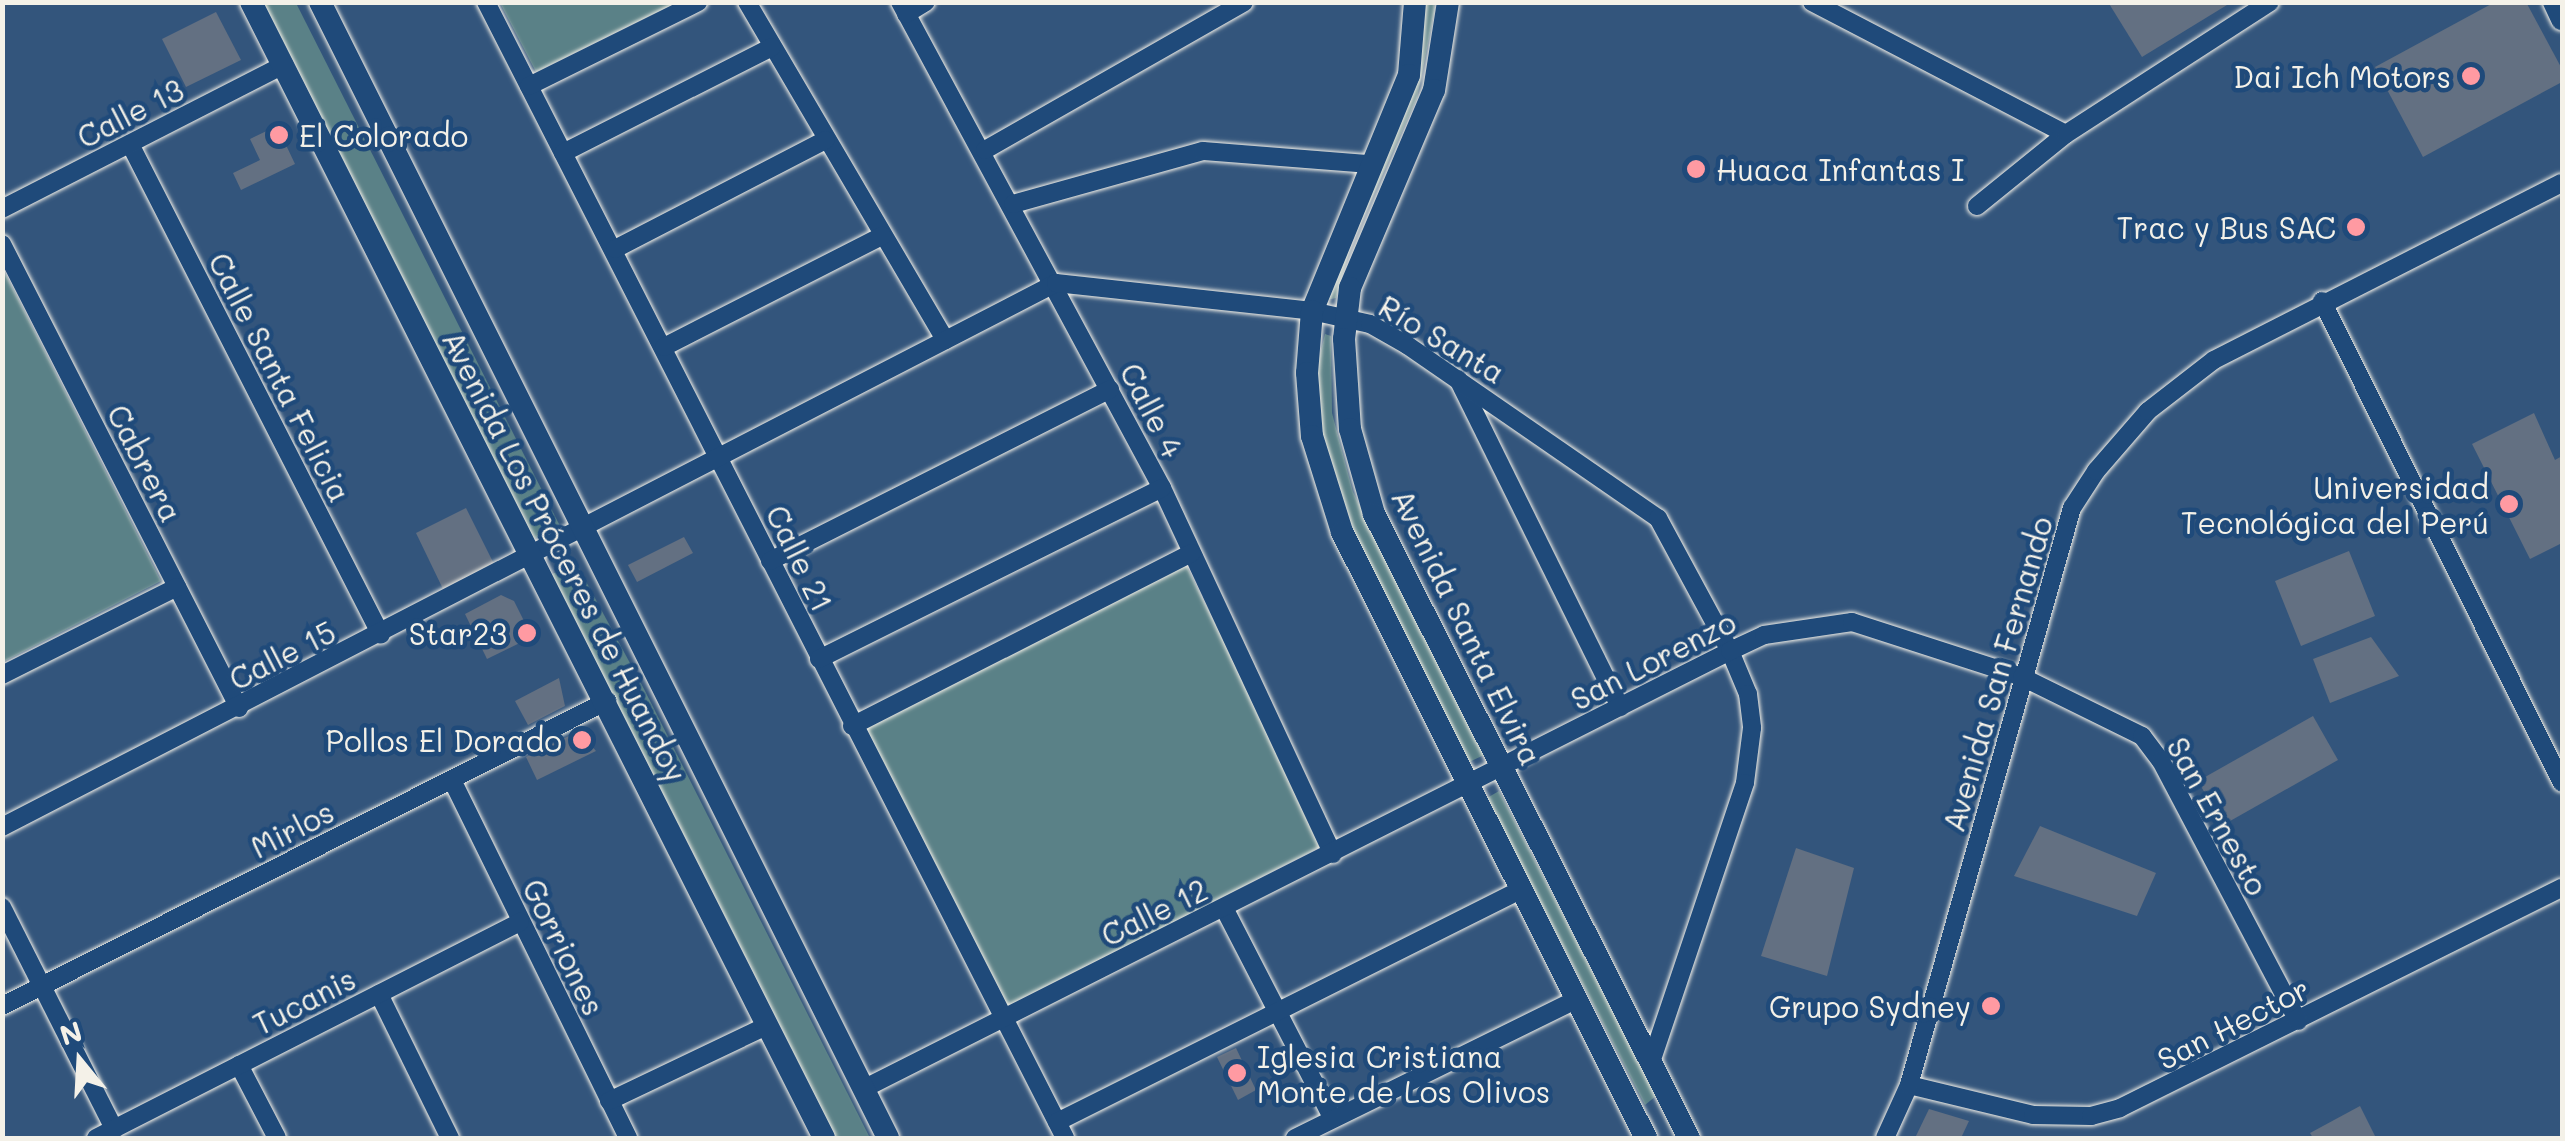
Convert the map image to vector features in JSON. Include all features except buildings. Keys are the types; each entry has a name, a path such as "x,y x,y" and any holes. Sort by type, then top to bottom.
{"main road":[{"name":"Avenida Los Próceres de Huandoy","path":"251,2 824,1138"},
{"name":"Avenida Los Próceres de Huandoy","path":"320,2 888,1138"},
{"path":"1415,2 1410,74 1312,311 1307,373 1324,482 1642,1137 1678,1116"},
{"name":"Avenida Santa Elvira","path":"1448,2 1434,90 1373,222 1345,316 1350,429 1374,514 1689,1138"},
{"path":"2554,2 2562,19"}],"street":[{"name":"Calle 21","path":"486,2 1061,1130"},
{"path":"529,86 698,2"},
{"path":"747,2 824,140 945,340"},
{"path":"903,8 926,2"},
{"path":"984,150 1244,2"},
{"path":"1812,2 2066,134"},
{"path":"1976,206 2066,134 2270,2"},
{"name":"Calle 4","path":"903,8 984,150 1162,488 1333,854"},
{"path":"563,154 772,47"},
{"name":"Calle 13","path":"2,209 284,66"},
{"path":"615,249 824,140"},
{"name":"Calle Santa Felicia","path":"130,144 381,635"},
{"path":"1013,204 1202,151 1370,164"},
{"name":"Avenida San Fernando","path":"1884,1138 1909,1086 2072,508 2121,437 2191,375 2322,300 2562,183"},
{"path":"664,347 882,236"},
{"name":"Cabrera","path":"2,244 239,708"},
{"path":"581,525 1056,284"},
{"name":"Río Santa","path":"1056,284 1345,316 1455,374 1658,518 1730,650 1748,694 1752,728 1746,783 1651,1062"},
{"path":"2322,300 2562,784"},
{"path":"1455,374 1620,707"},
{"path":"770,560 1110,389"},
{"path":"820,660 1162,488"},
{"name":"Calle 15","path":"2,827 534,558 581,525"},
{"path":"852,726 1192,553"},
{"path":"2,675 178,586"},
{"name":"San Ernesto","path":"1813,628 1852,622 2022,677 2113,718 2142,736 2162,761 2298,1021"},
{"name":"San Lorenzo","path":"1470,784 1764,634 1813,628"},
{"name":"Mirlos","path":"2,1006 607,702"},
{"name":"Gorriones","path":"452,780 628,1138"},
{"name":"Calle 12","path":"863,1090 1470,784"},
{"path":"1061,1130 1278,1011 1522,888"},
{"name":"San Hector","path":"1909,1086 2033,1115 2090,1116 2146,1098 2562,888"},
{"path":"2,907 114,1129"},
{"path":"1224,908 1333,1120"},
{"name":"Tucanis","path":"96,1138 520,922"},
{"path":"379,994 450,1138"},
{"path":"1294,1138 1578,999"},
{"path":"609,1101 766,1026"},
{"path":"240,1065 277,1138"}],"green space":[{"path":"259,3 296,3 561,528 530,540"},
{"path":"500,3 676,3 536,72"},
{"path":"1423,3 1434,3 1435,9 1417,98 1351,245 1336,298 1326,300"},
{"path":"2,267 161,581 3,662 2,662"},
{"path":"1325,334 1331,336 1332,413 1353,492 1484,755 1467,763 1355,543 1319,428 1316,370"},
{"path":"1184,561 1324,845 1004,1010 862,727"},
{"path":"576,563 644,689 870,1138 833,1138 548,576"},
{"path":"1499,791 1656,1096 1645,1105 1487,798"}],"place":[{"name":"Dai Ich Motors","path":"2471,76"},
{"name":"El Colorado","path":"279,135"},
{"name":"Huaca Infantas I","path":"1696,169"},
{"name":"Trac y Bus SAC","path":"2356,227"},
{"name":"Universidad Tecnológica del Perú","path":"2509,504"},
{"name":"Star23","path":"527,633"},
{"name":"Pollos El Dorado","path":"582,740"},
{"name":"Grupo Sydney","path":"1991,1006"},
{"name":"Iglesia Cristiana Monte de Los Olivos","path":"1237,1073"}]}
